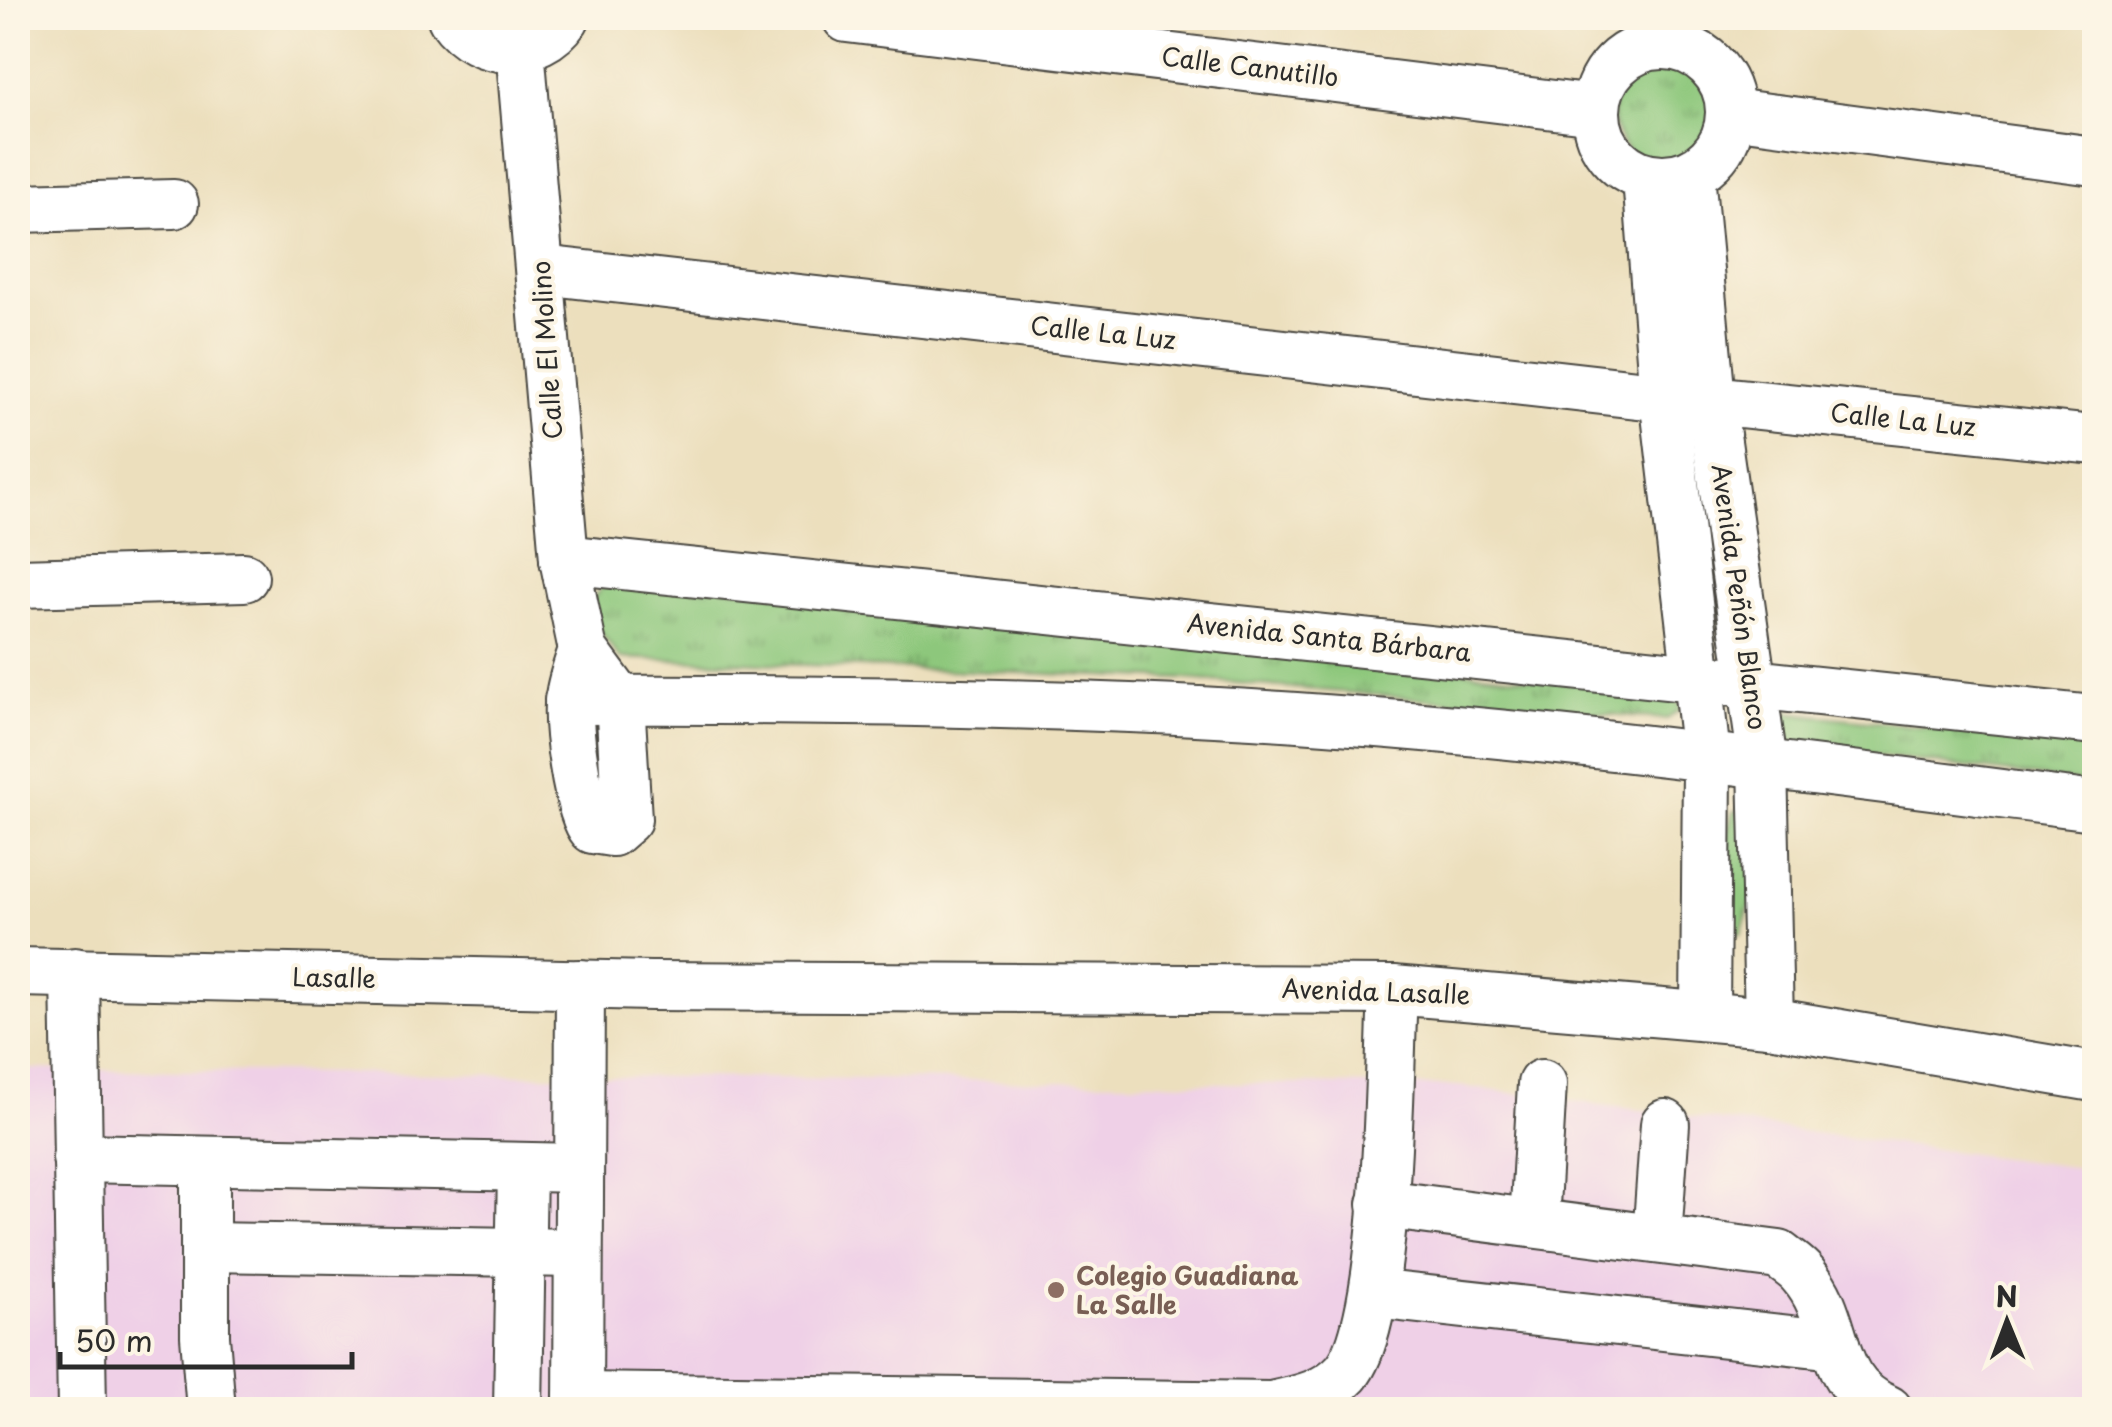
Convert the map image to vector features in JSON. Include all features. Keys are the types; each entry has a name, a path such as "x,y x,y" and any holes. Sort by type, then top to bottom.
{"street":[{"path":"452,18 476,41 498,48 520,48 542,40 565,18"},
{"name":"Calle Canutillo","path":"847,18 1595,110"},
{"path":"1653,33 1708,62 1720,77 1731,113 1720,150 1669,176 1615,160 1604,145 1595,110 1606,75 1653,33"},
{"name":"Calle El Molino","path":"520,48 564,559 582,650 569,700 584,816 601,832 619,829 627,818 620,700 582,650"},
{"path":"1731,113 2094,161"},
{"name":"Avenida Peñón Blanco","path":"1669,176 1664,397 1700,677 1706,758 1706,1014"},
{"name":"Avenida Peñón Blanco","path":"1669,176 1711,400 1763,763 1769,1022"},
{"path":"18,208 174,204"},
{"name":"Calle La Luz","path":"542,270 1664,397"},
{"name":"Calle La Luz","path":"1711,400 2094,440"},
{"name":"Avenida Santa Bárbara","path":"564,559 2094,720"},
{"path":"18,584 244,577"},
{"path":"569,700 1133,708 1408,728 1763,763 2094,806"},
{"name":"Lasalle","path":"18,972 651,986"},
{"path":"76,972 82,1410"},
{"path":"580,984 578,1403 1271,1406 1313,1397 1345,1374 1358,1352 1374,1294 1394,990"},
{"name":"Avenida Lasalle","path":"651,986 1394,990 1706,1014 2094,1077"},
{"path":"1534,1224 1542,1084"},
{"path":"1657,1239 1665,1124"},
{"path":"78,1158 578,1168"},
{"path":"204,1161 205,1336 212,1410"},
{"path":"518,1410 522,1168"},
{"path":"1382,1204 1778,1255 1803,1274 1823,1309 1852,1386 1888,1410"},
{"path":"206,1247 578,1253"},
{"path":"1374,1294 1835,1345"}],"shaded area":[{"name":"Colegio Guadiana La Salle","path":"18,1069 1458,1086 2094,1170 2094,1409 18,1410"}],"green space":[{"path":"1664,63 1683,67 1700,78 1711,95 1715,114 1711,133 1700,150 1683,161 1664,165 1645,161 1628,150 1617,133 1613,114 1617,95 1628,78 1645,67"},
{"path":"611,575 1669,694 1682,708 1667,719 1187,679 620,658 584,610"},
{"path":"1784,712 2094,745 2094,784 1789,744 1776,729"},
{"path":"1752,810 1757,880 1741,934 1722,933 1718,867 1733,812"}],"place":[{"name":"Colegio Guadiana La Salle","path":"1056,1290"}]}
